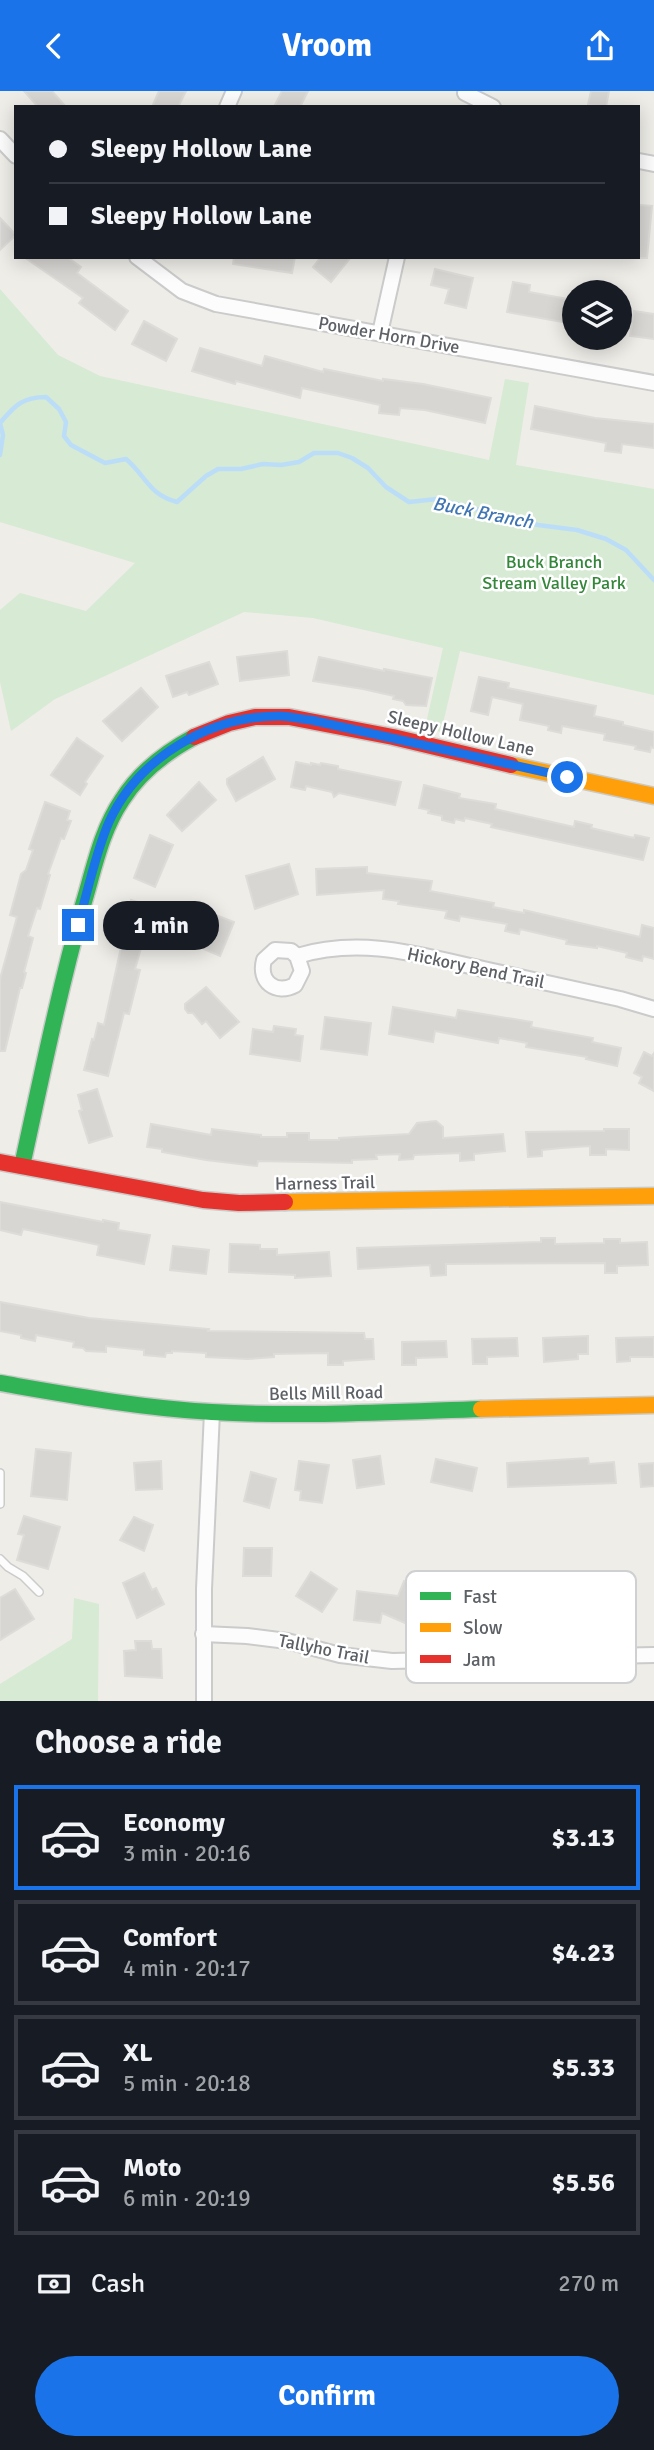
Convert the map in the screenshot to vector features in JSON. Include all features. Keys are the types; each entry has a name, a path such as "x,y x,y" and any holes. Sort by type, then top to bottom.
{"street":[{"path":"465,92 489,105"},
{"path":"0,139 14,154"},
{"name":"Powder Horn Drive","path":"143,259 183,291 200,299 654,383"},
{"path":"380,333 397,259"},
{"name":"Sleepy Hollow Lane","path":"22,1166 73,943 109,822 138,780 172,749 217,727 252,718 281,716 434,746 654,796"},
{"name":"Hickory Bend Trail","path":"297,956 338,947 384,949 620,999 654,1009"},
{"name":"Harness Trail","path":"0,1162 203,1200 248,1203 654,1196"},
{"name":"Bells Mill Road","path":"0,1384 73,1396 212,1412 337,1413 654,1405"},
{"path":"204,1701 204,1589 212,1412"},
{"name":"Tallyho Trail","path":"204,1635 247,1636 287,1641 340,1655 406,1661"},
{"name":"Tallyho Trail","path":"636,1655 654,1655"}],"lane":[{"path":"0,1473 0,1504"},
{"path":"0,1559 23,1576 39,1593"}],"green space":[{"name":"Buck Branch Stream Valley Park","path":"0,289 58,355 100,376 489,460 505,379 529,383 516,465 654,489 654,695 460,651 441,732 425,728 443,648 313,618 244,612 55,699 11,731 0,682 0,610 20,593 86,611 135,563 0,522"},
{"path":"74,1598 99,1604 98,1701 0,1701 0,1684 72,1639"}],"building":[{"path":"24,91 52,91 64,105 36,105"},
{"path":"159,91 186,91 179,105 153,105"},
{"path":"282,91 308,91 301,105 275,105"},
{"path":"591,91 609,91 606,105 588,105"},
{"path":"640,205 652,206 647,258 640,258"},
{"path":"0,218 14,233 14,237 0,250"},
{"path":"27,259 70,259 81,267 77,273 128,311 115,330 79,303 83,298"},
{"path":"234,259 295,259 292,273 233,264"},
{"path":"319,259 349,259 331,282 313,267"},
{"path":"435,269 473,278 466,308 445,303 449,289 431,285"},
{"path":"513,282 530,285 529,292 562,298 562,322 507,312"},
{"path":"634,311 654,314 654,339 632,336"},
{"path":"144,321 177,339 166,361 132,344"},
{"path":"200,348 262,366 265,356 323,372 324,369 383,381 423,384 491,398 485,423 425,410 400,408 399,415 379,413 380,405 302,388 300,398 236,381 235,384 192,371"},
{"path":"535,406 595,418 654,424 654,448 622,444 621,453 605,451 606,443 531,429"},
{"path":"287,651 289,675 240,681 237,657"},
{"path":"319,657 432,678 426,706 406,705 403,701 393,699 394,696 313,681"},
{"path":"209,662 218,684 189,695 187,692 173,697 166,676"},
{"path":"479,677 509,683 508,688 596,706 594,716 654,732 654,748 651,747 650,752 635,749 636,746 604,740 605,734 562,726 561,733 548,730 549,726 520,720 523,704 492,697 488,715 471,711"},
{"path":"141,688 158,707 122,741 103,721"},
{"path":"77,738 103,756 85,782 87,784 80,795 51,775"},
{"path":"263,757 275,779 236,801 227,779"},
{"path":"296,762 338,766 338,769 401,782 395,805 339,793 334,797 332,792 306,786 305,790 291,787"},
{"path":"199,782 216,800 182,831 167,815"},
{"path":"424,785 460,794 459,798 496,804 495,809 574,827 575,821 592,825 591,828 634,838 635,835 649,838 643,860 491,827 492,824 465,818 464,821 455,819 454,823 442,820 442,816 419,808"},
{"path":"45,802 70,811 67,820 71,821 64,839 61,838 48,874 50,875 40,909 37,908 28,936 33,938 24,972 26,973 5,1051 0,1051 0,979 17,917 10,915 21,874 26,870 33,850 29,849"},
{"path":"150,835 173,845 155,887 134,878"},
{"path":"289,864 298,894 255,909 246,876"},
{"path":"367,867 367,873 432,881 430,891 494,903 493,907 524,913 524,910 640,937 642,925 654,928 654,959 643,956 642,961 626,957 627,953 597,946 566,944 567,940 520,929 519,934 505,931 507,924 460,916 459,921 445,918 447,911 398,904 399,901 383,899 384,890 317,895 316,869"},
{"path":"131,900 153,907 135,969 140,970 129,1014 124,1013 108,1076 84,1070 98,1023 104,1025 121,947 116,945"},
{"path":"213,914 234,922 220,956 199,947"},
{"path":"206,987 239,1022 220,1038 206,1021 202,1024 193,1013 188,1013 185,1009 185,1004"},
{"path":"393,1007 456,1018 458,1010 532,1022 531,1027 593,1038 592,1042 621,1048 617,1066 586,1059 587,1057 526,1047 527,1043 499,1038 498,1043 435,1031 433,1042 389,1034"},
{"path":"325,1017 371,1023 367,1055 321,1049"},
{"path":"274,1026 296,1029 295,1035 303,1036 300,1061 250,1054 253,1029 273,1032"},
{"path":"644,1052 652,1056 654,1053 654,1091 639,1083 642,1077 634,1073"},
{"path":"97,1089 112,1136 89,1143 79,1111 82,1110 78,1095"},
{"path":"436,1121 443,1127 443,1138 503,1134 505,1151 474,1154 474,1160 460,1161 460,1153 414,1155 413,1159 399,1160 400,1154 376,1155 377,1159 352,1160 352,1163 258,1161 257,1166 206,1160 147,1147 151,1124 211,1135 212,1129 261,1137 287,1137 287,1133 309,1133 309,1140 339,1140 409,1134 417,1123"},
{"path":"629,1129 629,1150 606,1149 606,1155 590,1155 590,1146 561,1148 542,1150 542,1156 528,1157 526,1132"},
{"path":"0,1202 119,1223 118,1230 150,1235 144,1264 97,1255 99,1245 23,1229 21,1235 0,1230"},
{"path":"541,1238 555,1238 555,1244 604,1243 604,1239 620,1239 620,1243 647,1242 648,1265 617,1266 617,1273 605,1273 605,1263 446,1264 446,1275 431,1276 430,1265 358,1269 357,1248 541,1242"},
{"path":"230,1244 260,1245 260,1249 277,1249 277,1255 329,1252 331,1276 295,1278 295,1275 229,1272"},
{"path":"173,1246 209,1250 206,1274 170,1270"},
{"path":"0,1302 89,1318 209,1329 208,1331 364,1333 365,1339 373,1339 374,1359 328,1365 328,1353 274,1354 274,1357 248,1359 206,1357 206,1353 172,1351 166,1353 165,1357 144,1355 144,1350 106,1346 106,1352 86,1351 73,1347 74,1342 36,1335 35,1341 0,1331"},
{"path":"588,1336 588,1354 578,1354 578,1359 544,1362 543,1338"},
{"path":"654,1337 654,1357 630,1357 630,1361 617,1362 616,1338"},
{"path":"517,1338 518,1356 487,1357 487,1364 473,1364 472,1339"},
{"path":"446,1341 447,1357 416,1358 416,1365 402,1365 402,1342"},
{"path":"36,1449 71,1453 67,1500 31,1496"},
{"path":"380,1456 384,1484 357,1488 353,1460"},
{"path":"588,1458 589,1464 614,1462 616,1483 508,1487 507,1463"},
{"path":"436,1459 477,1468 472,1491 431,1482"},
{"path":"161,1461 162,1489 136,1490 134,1463"},
{"path":"299,1461 329,1465 322,1503 300,1500 301,1491 295,1490"},
{"path":"654,1463 654,1486 641,1487 639,1464"},
{"path":"251,1472 276,1479 269,1508 244,1501"},
{"path":"24,1516 60,1527 48,1569 17,1560 24,1535 18,1534"},
{"path":"134,1517 153,1525 144,1551 120,1540"},
{"path":"244,1548 272,1548 271,1576 243,1576"},
{"path":"311,1572 337,1589 322,1612 296,1596"},
{"path":"144,1573 152,1590 156,1588 164,1604 137,1618 123,1583"},
{"path":"404,1581 406,1582 406,1624 382,1613 380,1623 354,1620 357,1591 398,1596"},
{"path":"15,1589 34,1619 0,1640 0,1598"},
{"path":"135,1641 151,1641 152,1649 161,1649 162,1678 125,1676 124,1651 136,1650"}],"waterway":[{"name":"Buck Branch","path":"0,455 3,435 0,423 20,403 46,397 59,409 66,422 64,436 71,445 105,463 126,459 154,490 167,499 177,502 218,469 241,469 263,464 281,465 299,462 314,453 338,453 368,468 386,487 409,502 437,499 606,539 626,550 654,580"}],"traffic: fast":[{"path":"22,1166 66,970 103,837 115,812 136,781 163,756 194,737"},
{"path":"0,1383 132,1404 212,1412 313,1414 481,1409"}],"traffic: slow":[{"path":"511,765 654,796"},
{"path":"285,1202 654,1196"},
{"path":"481,1409 654,1405"}],"traffic: jam":[{"path":"194,737 229,723 255,717 289,717 393,737 511,765"},
{"path":"0,1162 203,1200 239,1203 285,1202"}],"route":[{"path":"78,925 109,822 127,794 153,765 172,749 217,727 252,718 281,716 311,720 567,777"}]}
